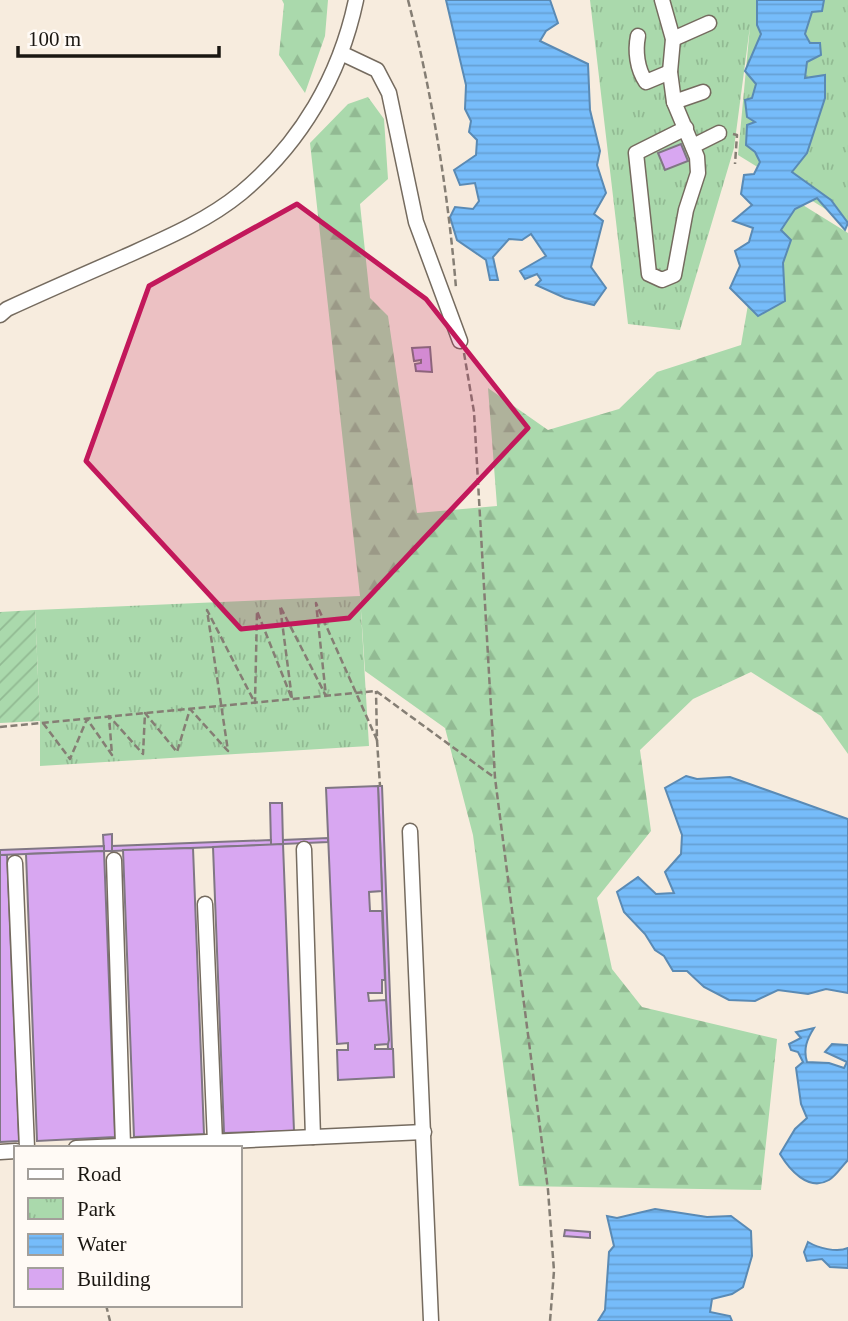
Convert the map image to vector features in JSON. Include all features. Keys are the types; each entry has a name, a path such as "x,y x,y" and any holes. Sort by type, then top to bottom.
{"street":[{"path":"3,311 176,232 240,193 288,145 313,112 341,53 356,0"},
{"path":"662,0 673,39 670,72 674,102 686,128 697,157 698,173 687,210 674,275 662,279 649,274 636,153 686,128"},
{"path":"673,39 709,23"},
{"path":"638,36 635,49 641,75 646,82 670,72"},
{"path":"341,53 377,70 389,93 416,222 460,341"},
{"path":"674,102 703,92"},
{"path":"693,146 719,133"},
{"path":"410,831 431,1321"},
{"path":"304,849 313,1138"},
{"path":"114,860 123,1145"},
{"path":"15,863 27,1146"},
{"path":"205,904 215,1142"},
{"path":"107,1146 424,1132"}],"path":[{"path":"408,0 424,60 453,246 457,300"},
{"path":"719,133 737,135 735,164"},
{"path":"460,341 468,369 474,412 495,779 548,1189 554,1271 550,1321"},
{"path":"326,696 316,603 377,740"},
{"path":"292,699 279,606 326,696"},
{"path":"190,709 228,751 207,610 255,703"},
{"path":"255,703 257,611 292,699"},
{"path":"0,727 376,691 495,779"},
{"path":"376,691 380,786"},
{"path":"145,713 177,752 190,709"},
{"path":"109,716 144,754 145,713"},
{"path":"87,719 112,755 109,716"},
{"path":"43,723 70,759 87,719"}],"highlighted area":[{"path":"297,204 426,299 528,428 349,618 241,629 86,461 149,286"}],"green space":[{"path":"282,0 328,0 325,36 305,93 279,55 284,4"},
{"path":"590,0 848,0 848,223 738,155 750,26 734,148 680,330 628,324"},
{"path":"368,97 384,119 388,179 360,204 370,298 388,316 417,513 497,506 488,388 548,430 619,409 657,372 741,345 769,184 848,233 848,754 821,716 751,672 693,699 640,750 651,831 597,898 612,969 642,1007 777,1039 761,1190 519,1186 473,835 445,728 365,671 360,596 310,143 348,104"},
{"path":"360,596 369,746 40,766 35,610"},
{"path":"35,610 40,721 0,723 0,612"}],"water":[{"path":"446,0 550,0 558,23 546,31 540,41 588,64 590,110 600,151 597,165 606,193 594,214 603,221 591,267 606,288 594,305 565,298 536,285 541,280 537,274 525,279 520,271 546,256 531,234 522,240 509,239 493,257 498,280 490,280 486,260 457,240 450,217 455,207 473,209 479,201 475,183 460,185 454,170 476,155 477,140 469,132 471,121 465,109 466,85"},
{"path":"757,0 824,0 822,11 812,12 805,34 810,43 820,43 821,55 807,62 805,78 825,75 825,98 807,153 792,172 831,200 848,223 845,230 817,198 795,209 781,230 791,240 783,263 785,301 758,316 730,288 740,266 735,251 749,242 753,228 733,221 752,205 741,194 744,175 754,174 760,162 755,152 746,145 747,125 755,122 747,117 745,100 752,98 756,84 745,71 761,34 757,25"},
{"path":"686,776 697,779 730,777 848,819 848,993 826,989 808,994 778,990 755,1001 729,1000 704,987 687,971 673,971 664,956 655,950 645,934 624,912 617,892 638,877 656,894 674,893 665,872 681,854 682,835 665,788"},
{"path":"814,1028 806,1044 807,1062 829,1063 844,1068 847,1062 825,1052 832,1044 848,1045 848,1160 832,1178 821,1183 800,1177 780,1154 795,1129 807,1118 801,1104 796,1068 803,1062 798,1052 791,1050 789,1044 801,1038 796,1032"},
{"path":"655,1209 707,1217 731,1216 751,1231 752,1256 743,1287 732,1294 712,1299 710,1312 730,1316 732,1321 598,1321 605,1310 609,1252 614,1246 607,1216 617,1218"},
{"path":"808,1242 828,1249 848,1248 848,1268 830,1267 822,1259 807,1261 804,1252"}],"building":[{"path":"681,144 688,161 665,170 658,153"},
{"path":"430,347 432,372 416,371 415,364 421,363 421,360 414,361 412,348"},
{"path":"378,786 382,786 392,1049 388,1049"},
{"path":"378,786 382,891 369,892 370,911 382,911 385,980 382,980 382,993 368,993 369,1001 386,1000 389,1040 388,1044 375,1045 375,1049 393,1049 394,1077 338,1080 337,1050 348,1050 348,1043 337,1044 326,788"},
{"path":"270,803 282,803 283,844 271,845"},
{"path":"112,834 112,851 104,851 103,835"},
{"path":"328,838 328,842 283,844 283,840"},
{"path":"271,840 271,845 112,851 112,846"},
{"path":"283,844 294,1131 224,1133 213,847"},
{"path":"104,846 104,851 0,855 0,850"},
{"path":"193,848 204,1134 134,1137 123,850"},
{"path":"104,851 115,1137 37,1141 26,854"},
{"path":"0,855 7,855 19,1141 0,1142"},
{"path":"565,1230 590,1232 590,1238 564,1236"}]}
